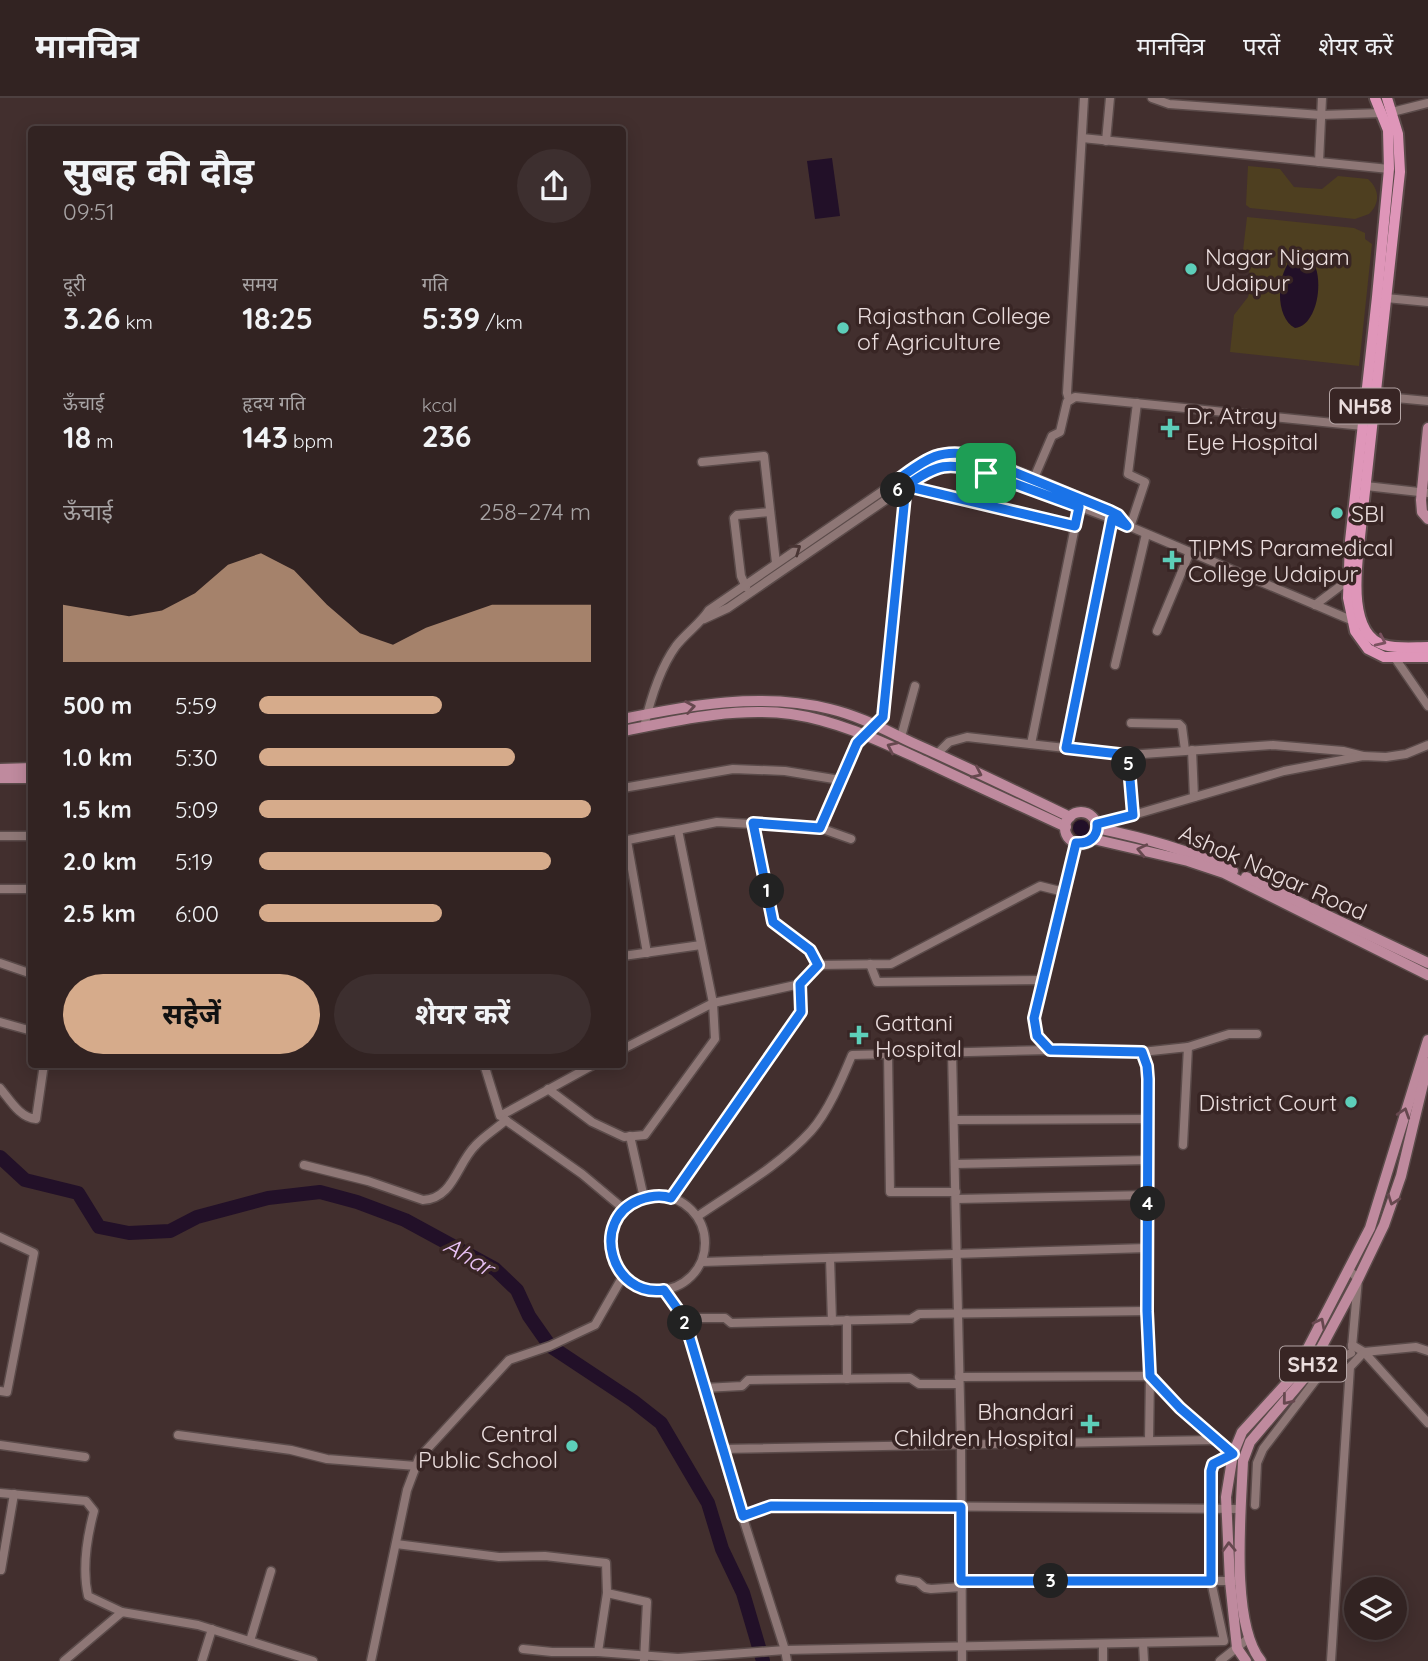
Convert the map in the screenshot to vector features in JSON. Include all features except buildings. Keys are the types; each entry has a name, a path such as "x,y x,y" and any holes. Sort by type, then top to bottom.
{"highway":[{"name":"NH58","path":"1375,98 1387,112 1399,144 1400,162 1357,569 1357,593 1361,620 1367,632 1382,644 1428,646"},
{"name":"NH58","path":"1387,98 1389,169 1347,581 1351,620 1358,638 1368,649 1395,658 1428,657"}],"main road":[{"path":"1428,428 1422,512 1428,519"},
{"path":"626,718 720,702 761,701 831,709 937,754 1068,822"},
{"path":"626,731 719,714 776,713 824,720 1068,822"},
{"path":"0,769 28,768"},
{"path":"0,778 28,778"},
{"path":"1080,812 1094,819 1097,826 1093,839 1076,843 1069,838 1068,822 1080,812"},
{"name":"Ashok Nagar Road","path":"1097,826 1148,838 1214,861 1428,963"},
{"path":"1093,839 1188,861 1224,873 1428,975"},
{"path":"1246,1661 1237,1648 1236,1581 1226,1497 1233,1454 1242,1432 1294,1375 1370,1228 1428,1040"},
{"name":"SH32","path":"1261,1661 1250,1638 1236,1581 1243,1461 1250,1442 1306,1376 1384,1224 1401,1176 1428,1062"}],"street":[{"path":"1034,478 1052,436 1060,432 1069,400 1067,393 1084,98"},
{"path":"1106,141 1110,98"},
{"path":"1152,98 1169,104 1321,115 1387,112 1428,103"},
{"path":"1319,162 1322,98"},
{"path":"1082,138 1389,169"},
{"path":"1386,298 1428,302"},
{"path":"1375,396 1428,401"},
{"path":"1069,400 1080,397 1363,426"},
{"path":"1129,527 1145,482 1128,474 1137,403"},
{"path":"644,727 672,653 713,606 930,457 955,453 972,455 1115,513 1129,527"},
{"path":"702,462 764,456 776,563"},
{"path":"704,619 751,593 933,468 961,466 999,477 1112,519 1351,620"},
{"path":"820,828 857,743 884,715 903,514 902,489 897,480"},
{"path":"1366,486 1425,492"},
{"path":"902,489 1075,526"},
{"path":"1031,744 1079,507"},
{"path":"751,593 741,576 734,518 737,515 770,512"},
{"path":"1066,748 1112,519"},
{"path":"1115,665 1146,534"},
{"path":"1157,631 1190,552"},
{"path":"1315,605 1347,581"},
{"path":"1395,658 1428,706"},
{"path":"901,737 915,686"},
{"path":"1131,723 1179,724 1182,727 1189,750 1194,797"},
{"path":"937,754 949,742 958,738 1128,755 1286,745 1386,757 1406,754 1428,745"},
{"path":"1128,755 1133,815"},
{"path":"1097,826 1284,771 1363,756"},
{"path":"626,787 733,769 785,771 840,780"},
{"path":"626,841 717,822 820,828 851,839"},
{"path":"753,823 773,922 810,950 818,965"},
{"path":"548,1089 592,1122 624,1137 645,1135 715,1039 713,1003 678,830"},
{"path":"0,836 28,836"},
{"path":"1050,1050 1037,1036 1034,1018 1076,843"},
{"path":"626,846 647,953"},
{"path":"626,1047 713,1003 800,984 818,965 891,964 1040,886 1064,892"},
{"path":"0,889 28,889"},
{"path":"626,956 701,946"},
{"path":"0,963 28,973"},
{"path":"870,964 877,982 1043,981"},
{"path":"671,1198 801,1012 800,984"},
{"path":"0,1022 28,1030"},
{"path":"698,1216 782,1158 813,1129 842,1080 852,1055 1050,1050 1142,1052 1188,1047 1229,1034 1257,1034"},
{"path":"1183,1145 1188,1047"},
{"path":"952,1052 961,1444 962,1661"},
{"path":"1142,1052 1147,1066 1149,1440"},
{"path":"888,1054 890,1192 956,1195 1148,1195"},
{"path":"0,1088 22,1114 36,1119 43,1068"},
{"path":"485,1068 503,1118 582,1174 625,1210"},
{"path":"304,1165 368,1181 423,1200 432,1200 443,1195 474,1146 503,1118 587,1068"},
{"path":"954,1120 1147,1119"},
{"path":"630,1136 644,1198"},
{"path":"955,1164 1148,1160"},
{"path":"644,1198 671,1198 683,1202 698,1216 704,1231 706,1246 702,1262 688,1281 673,1289 647,1290 623,1276 614,1262 610,1244 612,1227 631,1204 644,1198"},
{"path":"0,1237 34,1253 7,1392 0,1391"},
{"path":"702,1262 1147,1248"},
{"path":"830,1258 832,1321"},
{"path":"1331,1661 1358,1279 1348,1269"},
{"path":"371,1661 407,1490 419,1458 509,1360 551,1346 595,1325 623,1276"},
{"path":"664,1290 684,1318 787,1661"},
{"path":"684,1318 725,1318 731,1323 911,1319 919,1314 1147,1311"},
{"path":"847,1320 847,1379"},
{"path":"1255,1505 1257,1463 1264,1449 1324,1369 1352,1349 1364,1352 1416,1348 1428,1350"},
{"path":"1350,1367 1364,1352"},
{"path":"1364,1352 1428,1423"},
{"path":"704,1388 742,1386 748,1380 910,1378 919,1384 959,1380 1150,1376 1215,1440 1243,1461"},
{"path":"178,1435 292,1450 327,1459 416,1466"},
{"path":"721,1448 1215,1440"},
{"path":"0,1445 85,1457"},
{"path":"523,1649 552,1656 678,1658 785,1650 1224,1641 1211,1581 1211,1471 1213,1464 1233,1454"},
{"path":"0,1493 86,1501 94,1511 90,1525 85,1582 88,1596 122,1612 212,1629 313,1661"},
{"path":"1,1570 14,1494"},
{"path":"743,1516 771,1506 1241,1508"},
{"path":"396,1545 499,1557 545,1556 606,1563 603,1655"},
{"path":"250,1641 271,1571"},
{"path":"900,1579 918,1582 931,1589 961,1584 1236,1581"},
{"path":"607,1593 647,1602 644,1658"},
{"path":"64,1661 122,1612"},
{"path":"202,1661 212,1629"},
{"path":"1220,1661 1250,1638"},
{"path":"1143,1643 1144,1661"},
{"path":"1103,1644 1103,1661"}],"shaded area":[{"path":"832,158 840,216 815,219 807,161"},
{"path":"1248,166 1280,169 1294,187 1322,189 1338,176 1368,179 1375,188 1377,201 1369,214 1355,219 1250,208 1246,205"},
{"path":"1247,217 1354,228 1365,233 1365,239 1372,244 1359,366 1230,352 1234,315 1248,297 1251,287 1249,269 1242,259"},
{"path":"1304,252 1316,268 1318,293 1311,316 1304,324 1295,328 1282,312 1280,287 1288,264 1295,256"},
{"path":"1078,820 1084,820 1089,828 1087,834 1078,836 1073,831 1073,825"}],"waterway":[{"name":"Ahar","path":"0,1157 25,1180 78,1193 99,1227 129,1233 170,1231 197,1217 268,1198 320,1192 405,1220 495,1269 517,1290 529,1316 550,1346 633,1401 661,1423 708,1503 722,1549 743,1593 763,1661"}],"place":[{"name":"Nagar Nigam Udaipur","path":"1191,269"},
{"name":"Rajasthan College of Agriculture","path":"843,328"},
{"name":"Dr. Atray Eye Hospital","path":"1170,428"},
{"name":"SBI","path":"1337,513"},
{"name":"TIPMS Paramedical College Udaipur","path":"1172,560"},
{"name":"Gattani Hospital","path":"859,1035"},
{"name":"District Court","path":"1351,1102"},
{"name":"Bhandari Children Hospital","path":"1090,1424"},
{"name":"Central Public School","path":"572,1446"}],"route":[{"path":"986,473 961,466 933,468 906,486 883,717 857,743 820,828 753,823 773,922 810,950 818,965 800,984 801,1012 671,1198 651,1196 631,1204 619,1215 612,1227 610,1244 614,1262 623,1276 647,1290 664,1290 684,1318 743,1516 771,1506 961,1507 961,1581 1211,1581 1211,1471 1213,1464 1233,1454 1180,1408 1150,1376 1147,1311 1146,1058 1142,1052 1050,1050 1037,1036 1034,1018 1076,843 1093,839 1097,824 1133,815 1128,755 1066,748 1112,519 1127,526 1118,515 1110,511 972,455 938,454 897,480 899,491 906,486 1075,526 1079,507 986,473"}]}
